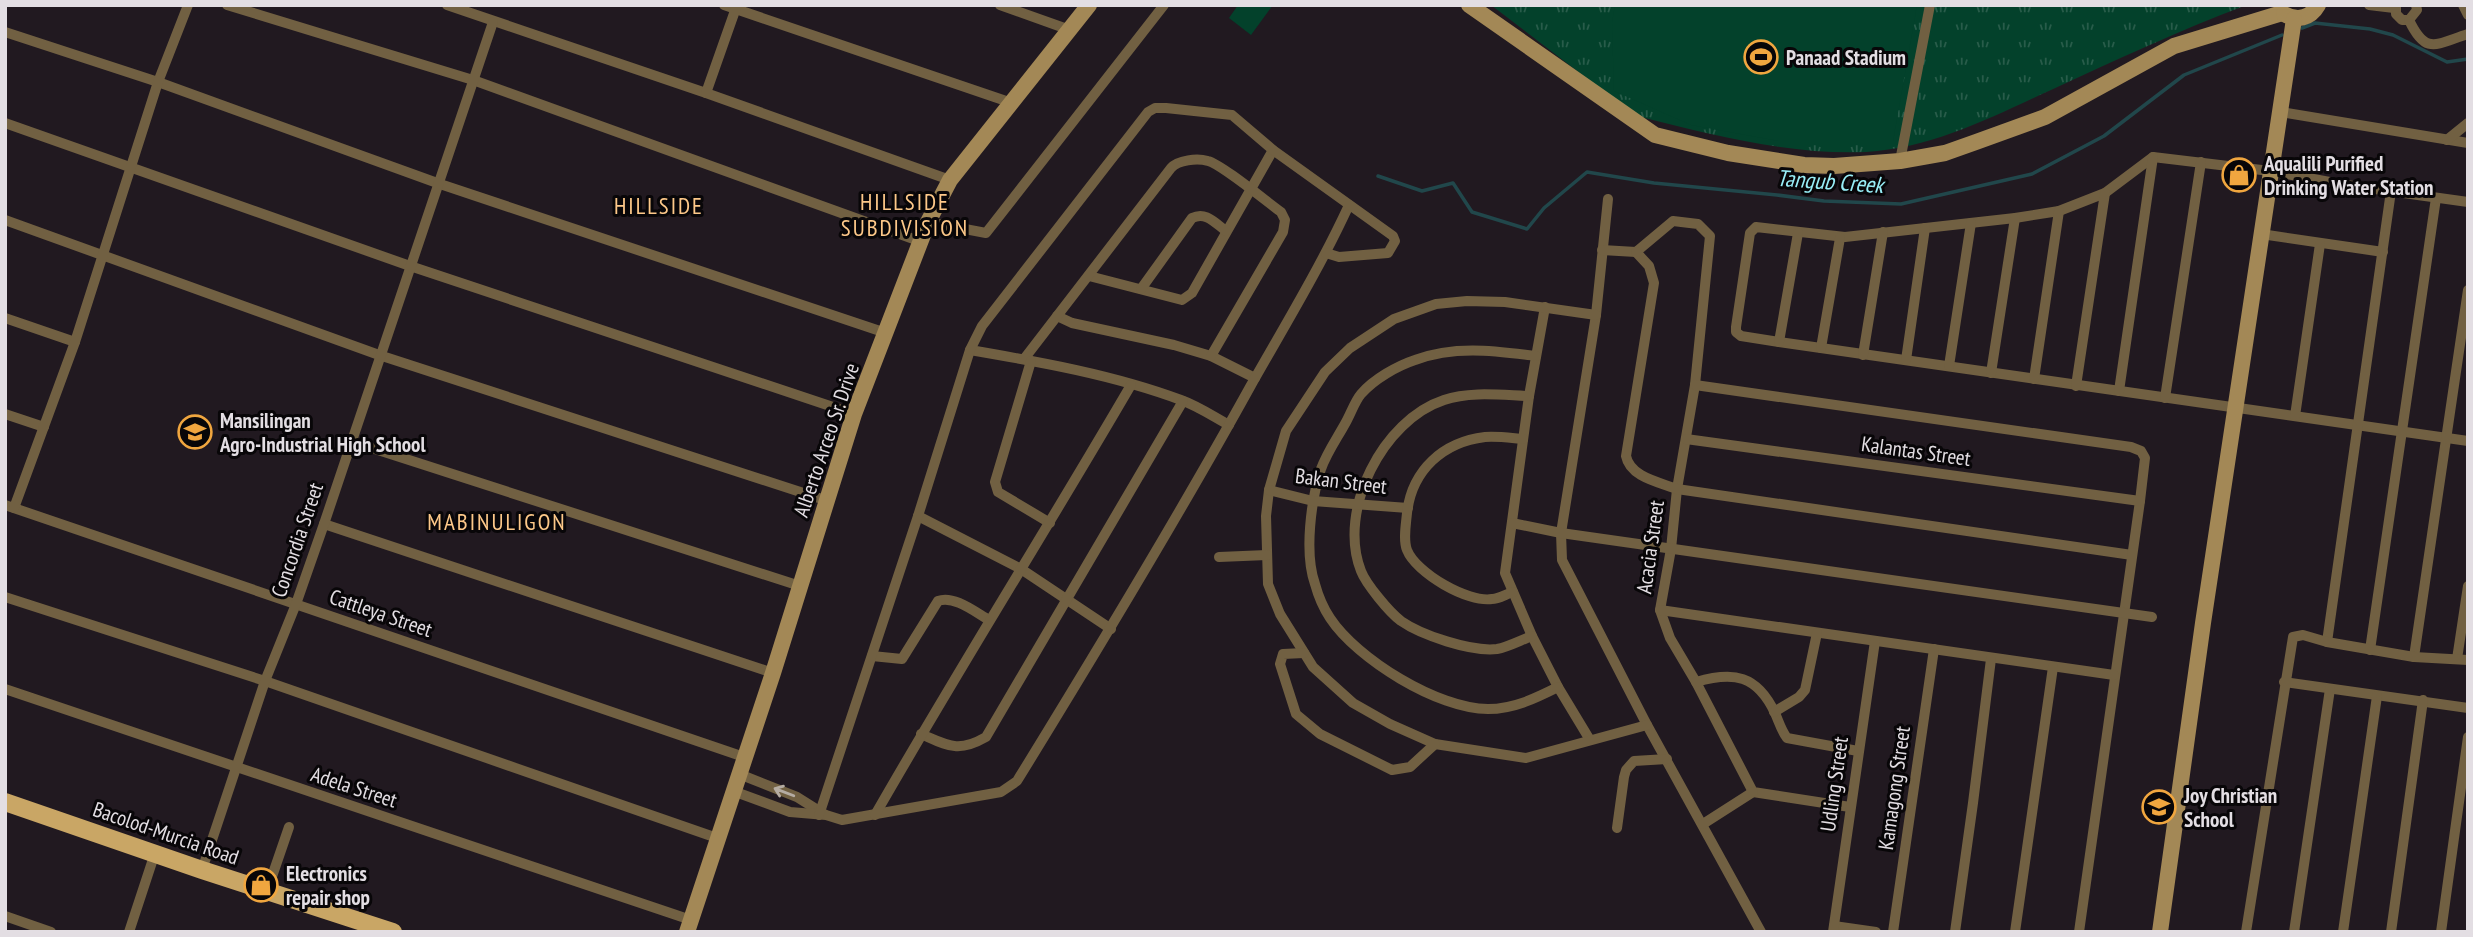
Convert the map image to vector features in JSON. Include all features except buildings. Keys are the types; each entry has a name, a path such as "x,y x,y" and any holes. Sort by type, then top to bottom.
{"main road":[{"name":"Bacolod-Murcia Road","path":"5,802 386,931"}],"street":[{"path":"10,507 44,427 75,342 158,82 188,5"},
{"path":"227,5 473,80 919,241"},
{"path":"447,5 950,180"},
{"path":"1000,5 1070,30"},
{"name":"Alberto Arceo Sr. Drive","path":"689,926 773,673 854,414 919,241 950,180 1089,5"},
{"path":"1469,5 1655,135 1717,151 1804,165 1868,165 1945,153 2045,117 2174,46 2284,12 2305,17 2318,5"},
{"path":"1900,161 1930,5"},
{"path":"2369,5 2395,7 2396,14 2402,20 2409,20"},
{"path":"2409,20 2417,10 2416,5"},
{"path":"2463,5 2468,15"},
{"path":"706,93 732,7 1012,103"},
{"path":"928,222 986,233 1159,7"},
{"path":"2160,932 2203,623 2281,112 2284,12"},
{"path":"2409,20 2417,37 2425,44 2435,44 2468,34"},
{"name":"Concordia Street","path":"202,870 265,681 324,524 493,22"},
{"path":"5,32 158,82 440,184 886,332"},
{"path":"822,814 970,349 982,326 1148,112 1155,108 1166,108 1232,115 1273,150 1393,236 1395,241 1388,253 1339,257 1326,253"},
{"path":"2281,112 2468,144"},
{"path":"5,123 410,266 854,414"},
{"path":"2447,140 2468,123"},
{"path":"1089,276 1182,300 1188,297 1273,150"},
{"path":"2119,391 2153,157"},
{"path":"2468,202 2314,181 2270,171 2153,157 2122,183 2105,193 2059,211 1840,238 1756,227 1750,233 1736,332 1741,336 1863,355 2468,441"},
{"path":"1050,523 998,492 995,482 1028,360 1057,316 1175,163 1208,160 1281,212 1285,220 1283,232 1211,356"},
{"path":"2165,398 2201,162"},
{"path":"2327,642 2391,191"},
{"path":"2077,386 2105,193"},
{"path":"2370,650 2436,198"},
{"path":"1608,199 1596,315 1561,533 1562,560 1647,725 1761,932"},
{"path":"733,791 790,812 822,814 842,820 1001,792 1010,788 1017,781 1111,629 1326,253 1349,205"},
{"path":"2034,379 2059,211"},
{"path":"1141,289 1192,218 1206,216 1226,231"},
{"path":"1991,373 2015,218"},
{"path":"5,220 379,355 828,501"},
{"name":"Acacia Street","path":"1636,252 1673,221 1698,224 1709,232 1710,236 1695,385 1660,610 1670,638 1753,792"},
{"path":"1949,366 1971,223"},
{"path":"1906,360 1925,228"},
{"path":"1863,355 1883,232"},
{"path":"1779,342 1798,233"},
{"path":"2261,234 2383,252"},
{"path":"1821,348 1840,238"},
{"path":"2295,416 2320,244"},
{"path":"1602,250 1636,252 1649,266 1654,283 1626,456 1627,464 1633,471 1677,489 2132,555"},
{"path":"2414,657 2468,290"},
{"path":"1596,315 1545,307 1467,301 1436,304 1394,319 1350,348 1325,372 1286,431 1269,490 1266,516 1268,584 1280,614 1313,667 1353,703 1390,724 1435,744 1526,758 1647,725"},
{"path":"1545,307 1528,396 1505,573 1532,636 1558,687 1590,740"},
{"path":"1057,316 1072,323 1174,345 1211,356 1255,378"},
{"path":"5,318 75,342"},
{"path":"970,349 1131,385 1183,401 1229,425"},
{"path":"1536,356 1481,349 1416,359 1389,373 1361,394 1321,468 1313,501 1310,544 1314,583 1330,618 1355,645 1385,670 1420,689 1455,703 1487,709 1521,704 1558,687"},
{"path":"875,815 1131,385"},
{"path":"1695,385 2132,447 2141,451 2145,458 2140,501 2079,932"},
{"path":"1528,396 1472,395 1445,399 1420,410 1385,444 1370,468 1359,504 1354,543 1361,572 1399,620 1427,634 1459,645 1497,649 1532,636"},
{"path":"921,734 955,748 972,745 986,737 1183,401"},
{"path":"5,414 44,427"},
{"path":"1513,592 1492,599 1469,598 1445,586 1424,571 1407,551 1405,534 1411,492 1422,471 1437,454 1461,442 1487,437 1523,439"},
{"name":"Kalantas Street","path":"1686,439 2140,501"},
{"path":"351,441 800,586"},
{"name":"Bakan Street","path":"1269,490 1313,501 1408,508"},
{"name":"Cattleya Street","path":"10,507 744,757"},
{"path":"918,516 1021,569 1111,629"},
{"path":"1512,523 1561,533 2152,617"},
{"path":"324,524 773,673"},
{"path":"1219,557 1267,555"},
{"path":"2246,932 2293,637 2303,635 2327,642 2414,657 2462,659 2468,586"},
{"path":"5,597 265,681 718,838"},
{"path":"872,656 902,659 938,601 944,599 952,600 989,620"},
{"path":"1660,610 2114,675"},
{"path":"1774,712 1799,697 1805,690 1817,633"},
{"name":"Udling Street","path":"1833,929 1875,641"},
{"name":"Kamagong Street","path":"1893,932 1934,649"},
{"path":"1304,653 1283,654 1280,664 1296,714 1320,734 1392,770 1410,767 1435,744"},
{"path":"1955,932 1991,659"},
{"path":"2015,932 2053,667"},
{"path":"1696,682 1719,675 1741,678 1756,685 1787,738 1858,751"},
{"path":"2284,682 2468,708"},
{"name":"Adela Street","path":"5,689 689,926"},
{"path":"2294,932 2330,689"},
{"path":"2343,932 2377,696"},
{"path":"2391,932 2423,700"},
{"path":"2441,932 2468,737"},
{"path":"1617,828 1626,770 1634,761 1667,759"},
{"path":"739,774 797,797 822,814"},
{"path":"1703,824 1753,792 1850,807"},
{"path":"267,891 289,827"},
{"path":"129,932 155,853"},
{"path":"5,916 25,927 51,932"},
{"path":"1833,929 1876,932"}],"green space":[{"path":"1238,5 1273,5 1251,35 1229,18"},
{"path":"1491,5 2247,5 2148,46 1962,130 1891,149 1837,152 1752,142 1641,117 1628,110"},
{"name":"Panaad Stadium","path":"1615,5 1917,5 1893,141 1779,141 1691,125 1614,91 1612,23"}],"waterway":[{"name":"Tangub Creek","path":"2302,28 2315,23 2370,29 2393,35 2447,62 2468,59"},
{"name":"Tangub Creek","path":"1378,176 1422,191 1453,183 1472,212 1527,229 1544,208 1587,172 1654,183 1824,201 1901,204 2032,174 2104,136 2184,75 2282,35"}],"place":[{"name":"Panaad Stadium","path":"1761,57"},
{"name":"Aqualili Purified Drinking Water Station","path":"2239,175"},
{"name":"Mansilingan Agro-Industrial High School","path":"195,432"},
{"name":"Joy Christian School","path":"2159,807"},
{"name":"Electronics repair shop","path":"261,885"}],"district":[{"name":"HILLSIDE","path":"659,205"},
{"name":"HILLSIDE SUBDIVISION","path":"905,214"},
{"name":"MABINULIGON","path":"497,521"}]}
